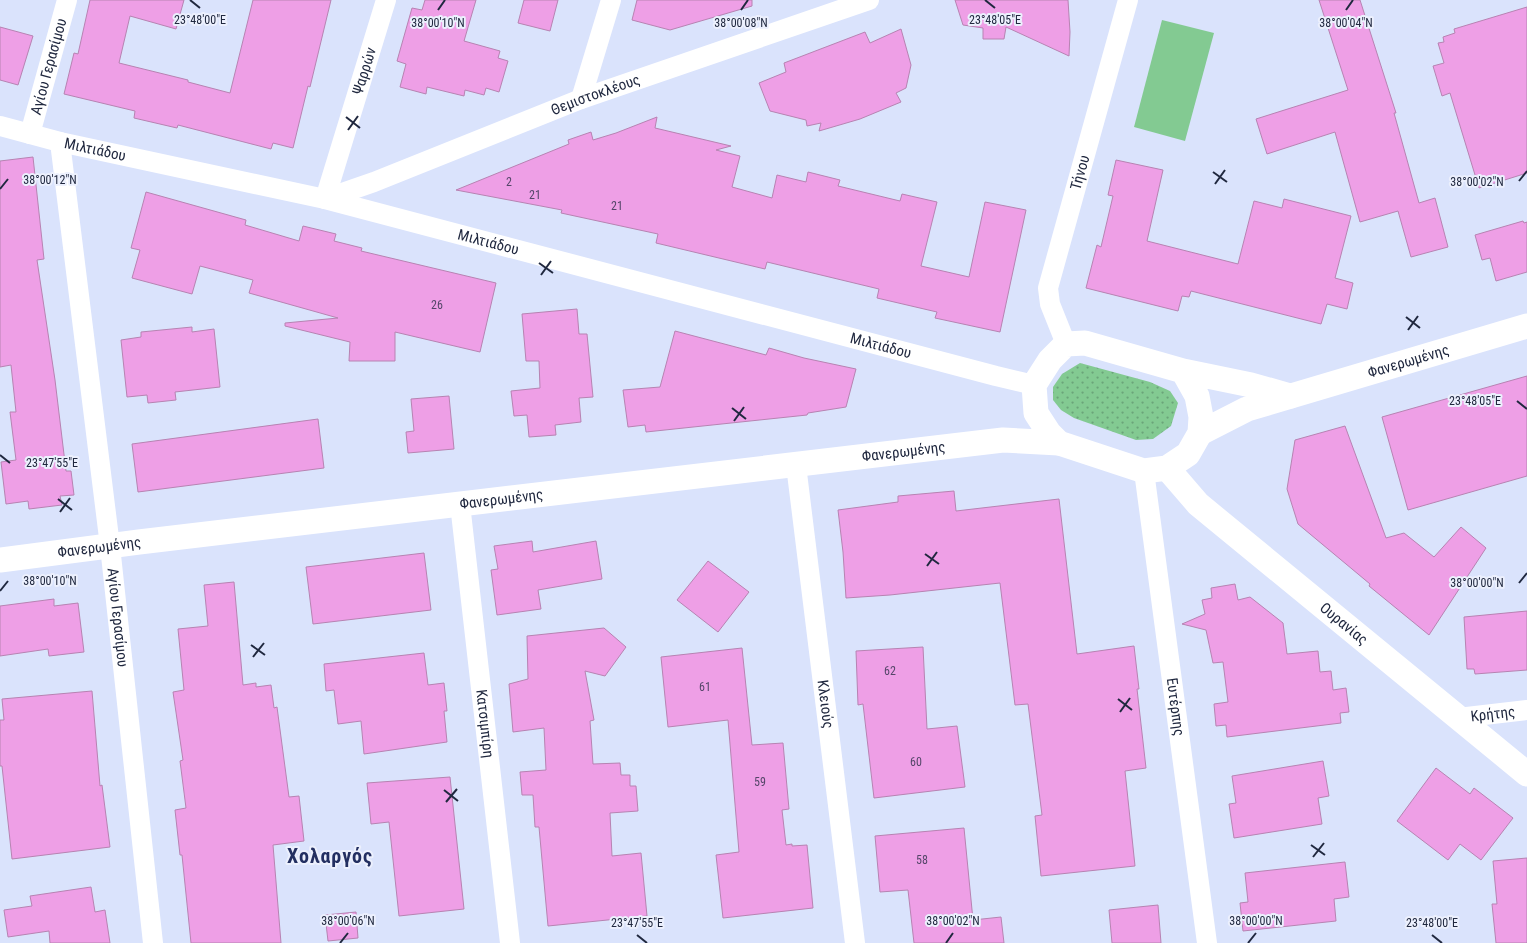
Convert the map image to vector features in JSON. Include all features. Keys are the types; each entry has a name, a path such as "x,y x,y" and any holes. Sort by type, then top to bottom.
{"street":[{"name":"Αγίου Γερασίμου","path":"30,134 67,0"},
{"name":"Ψαρρών","path":"325,199 386,0"},
{"path":"582,99 611,0"},
{"name":"Θεμιστοκλέους","path":"325,199 374,182 582,99 869,0"},
{"name":"Τήνου","path":"1066,344 1050,304 1048,288 1128,0"},
{"name":"Μιλτιάδου","path":"0,126 60,142 325,199 986,374 1034,385"},
{"name":"Αγίου Γερασίμου","path":"60,142 110,546 153,943"},
{"name":"Φανερωμένης","path":"1200,433 1247,408 1527,326"},
{"path":"1183,371 1197,396 1201,417 1200,433 1188,454 1156,470 1059,443 1049,433 1036,413 1034,385 1050,360 1066,344 1085,343 1183,371 1251,385 1290,396"},
{"name":"Φανερωμένης","path":"1003,440 1024,431 1036,413"},
{"name":"Φανερωμένης","path":"0,560 1003,440 1059,443"},
{"name":"Κλειούς","path":"796,465 855,943"},
{"name":"Ουρανίας","path":"1156,470 1527,774"},
{"name":"Ευτέρπης","path":"1156,470 1208,943"},
{"name":"Κατσιμπίρη","path":"460,504 510,943"},
{"name":"Κρήτης","path":"1458,718 1527,710"}],"green space":[{"path":"1162,20 1214,33 1185,141 1134,127"},
{"path":"1080,363 1150,382 1170,391 1178,403 1171,426 1153,439 1136,440 1074,418 1061,410 1053,400 1053,387 1062,374"}],"building":[{"path":"90,0 184,0 176,29 130,16 119,63 188,80 188,82 230,93 253,0 331,0 293,148 273,143 271,149 178,125 177,128 134,118 135,111 64,94 74,53 78,54"},
{"path":"425,0 476,0 464,41 500,51 498,58 508,61 499,92 486,88 484,95 465,90 464,96 427,87 426,94 400,87 406,64 397,61 412,8 422,10"},
{"path":"524,0 558,0 550,31 518,23"},
{"path":"637,0 752,0 752,6 670,30 632,20"},
{"path":"955,0 1068,0 1069,56 1006,27 1004,39 983,39 983,28 963,25"},
{"path":"1319,0 1360,0 1396,113 1394,113 1419,203 1435,198 1448,247 1411,257 1398,211 1360,222 1335,132 1267,154 1256,119 1348,90"},
{"path":"1527,7 1527,173 1479,188 1450,93 1442,96 1433,66 1444,63 1438,43 1444,42 1443,37 1455,33 1454,29"},
{"path":"0,27 33,36 18,85 0,80"},
{"path":"901,29 911,65 906,88 896,93 901,102 860,119 819,131 821,123 807,126 806,120 770,111 759,83 786,72 784,63 865,32 870,43"},
{"path":"657,117 655,128 731,146 716,150 740,156 732,187 772,198 777,175 806,182 808,172 840,180 838,186 900,201 902,194 937,202 921,266 969,277 985,202 1026,210 1000,332 935,318 937,312 877,298 879,289 767,262 765,269 656,243 658,234 561,213 562,210 456,190 569,144 568,140 591,132 593,140"},
{"path":"33,157 44,259 37,260 66,471 71,471 74,495 60,496 62,505 29,509 28,501 6,504 1,462 16,460 10,412 16,412 11,365 0,367 0,161"},
{"path":"1116,160 1163,170 1147,241 1238,264 1254,201 1282,208 1284,199 1351,216 1335,278 1353,283 1347,309 1327,304 1321,324 1191,291 1189,297 1182,296 1178,311 1086,288 1097,245 1101,247 1113,196 1108,195"},
{"path":"146,192 246,220 245,225 299,241 303,226 336,234 334,241 362,248 361,251 496,283 480,352 395,332 395,361 349,361 350,342 285,326 285,323 338,318 249,293 253,280 200,266 192,294 132,278 140,250 131,248"},
{"path":"1523,221 1524,223 1527,222 1527,272 1496,281 1490,258 1482,260 1475,235"},
{"path":"577,309 579,334 587,334 593,397 579,398 581,422 555,425 556,435 529,437 527,415 514,416 511,391 540,388 539,361 526,361 522,314"},
{"path":"192,327 192,332 214,329 220,387 175,392 176,400 148,403 147,395 127,397 121,340 141,337 141,332"},
{"path":"675,331 766,355 769,348 804,358 856,369 846,407 808,413 807,415 646,432 645,425 628,427 623,390 660,387"},
{"path":"1527,376 1527,476 1408,510 1382,417"},
{"path":"449,396 454,449 408,453 406,432 414,431 411,399"},
{"path":"318,419 324,468 138,492 132,444"},
{"path":"1345,426 1386,538 1404,533 1434,557 1461,527 1486,548 1429,635 1298,524 1287,489 1295,440"},
{"path":"954,491 956,511 1059,499 1077,654 1134,646 1146,768 1125,771 1135,866 1041,876 1035,816 1042,815 1028,704 1015,705 1000,583 846,598 838,510 898,502 898,496"},
{"path":"532,541 533,552 596,541 602,579 538,590 541,609 497,615 491,570 498,569 494,546"},
{"path":"424,553 431,610 313,624 306,567"},
{"path":"708,561 749,592 718,632 677,600"},
{"path":"234,582 243,685 256,683 256,687 271,685 274,708 277,707 289,797 299,796 304,841 273,845 281,943 191,943 182,855 180,855 175,810 186,808 180,761 183,760 173,692 184,690 178,629 208,626 204,585"},
{"path":"1235,584 1238,600 1250,597 1283,623 1287,654 1318,651 1320,672 1331,671 1333,690 1346,688 1349,712 1340,713 1341,723 1227,737 1226,725 1216,726 1214,704 1228,702 1223,662 1213,663 1206,630 1182,624 1205,614 1202,600 1212,598 1211,588"},
{"path":"54,599 54,606 78,603 84,652 49,656 48,649 0,656 0,606"},
{"path":"1527,611 1527,670 1475,674 1474,669 1467,669 1464,617"},
{"path":"604,628 626,647 605,676 585,671 594,720 590,721 593,764 620,763 621,775 630,775 630,786 636,786 638,811 610,813 612,856 641,853 647,916 548,926 539,827 535,827 533,795 522,795 520,772 546,770 544,728 513,732 509,684 528,679 527,636"},
{"path":"923,647 927,729 957,726 965,787 874,798 863,704 858,705 856,651"},
{"path":"742,648 752,745 783,743 789,809 782,810 786,845 807,845 813,908 723,918 716,855 739,852 728,720 668,727 661,657"},
{"path":"424,653 428,685 444,683 447,711 444,711 447,742 364,754 361,721 338,724 334,690 326,691 324,664"},
{"path":"92,691 100,786 102,785 110,847 12,859 2,766 0,766 0,720 4,720 2,699"},
{"path":"1323,761 1329,796 1318,798 1322,824 1234,838 1229,804 1236,803 1232,776"},
{"path":"1436,768 1470,794 1474,788 1513,818 1481,860 1460,844 1448,860 1397,821"},
{"path":"450,777 464,909 399,916 389,822 371,824 367,783"},
{"path":"964,828 973,920 1001,917 1004,943 914,943 908,890 880,892 875,836"},
{"path":"1527,858 1527,943 1496,943 1492,904 1497,904 1493,861"},
{"path":"1345,862 1349,897 1334,899 1336,921 1243,931 1240,903 1248,902 1245,873"},
{"path":"91,887 95,912 105,910 110,943 50,943 49,931 8,937 4,910 32,906 30,896"},
{"path":"1158,905 1161,943 1112,943 1109,910"},
{"path":"356,912 358,938 328,941 325,915"}],"district":[{"name":"Χολαργός","path":"330,856"}]}
